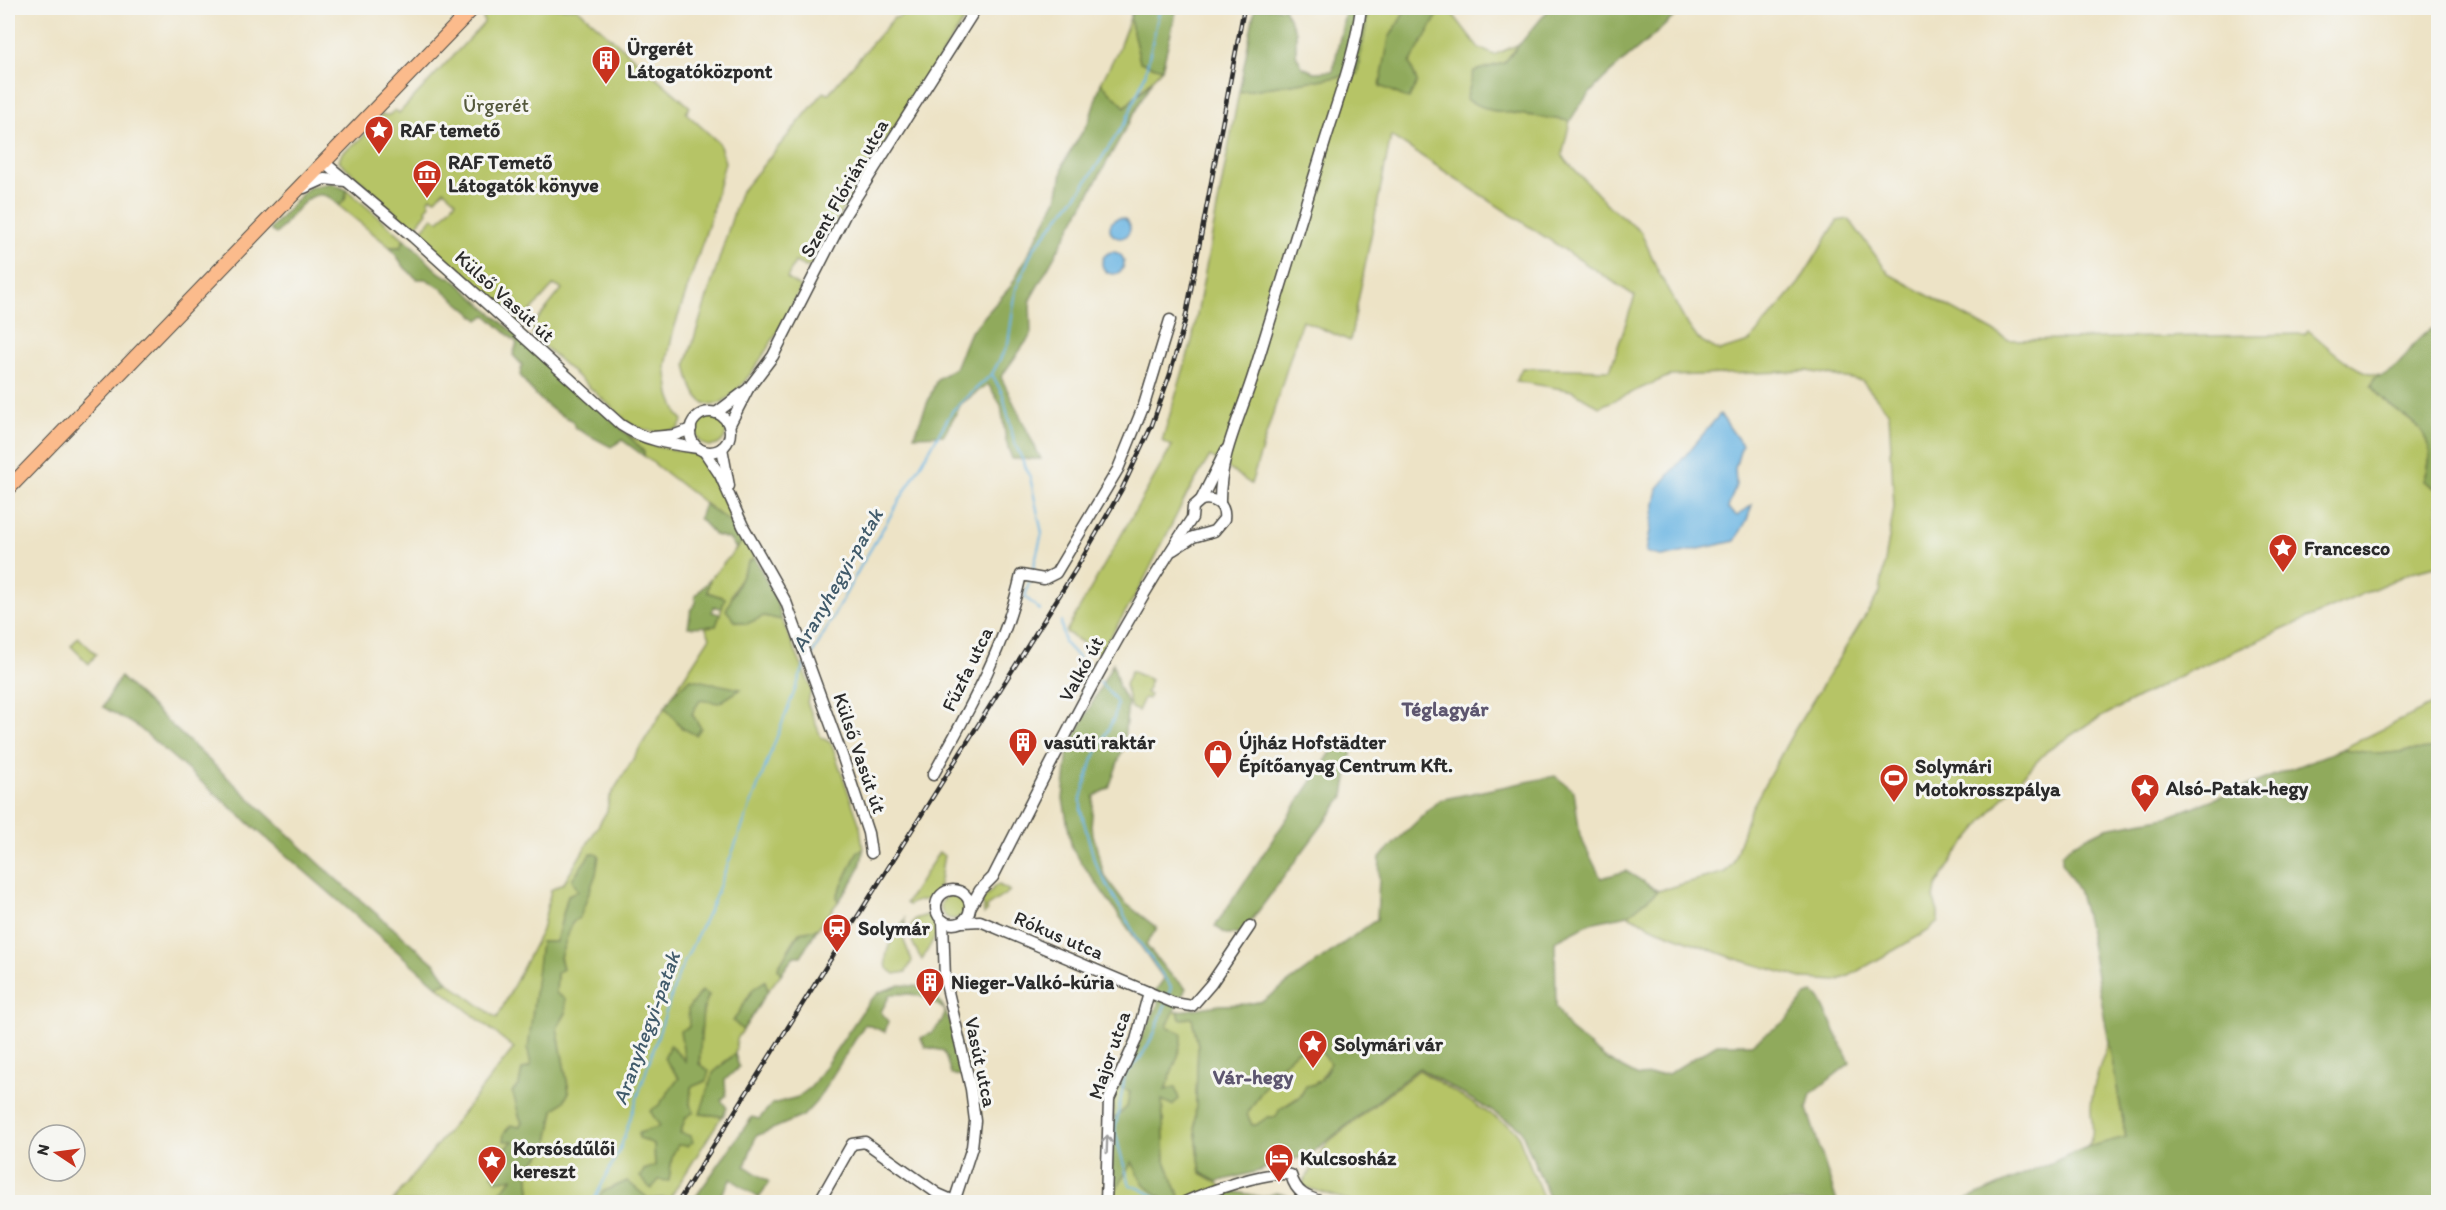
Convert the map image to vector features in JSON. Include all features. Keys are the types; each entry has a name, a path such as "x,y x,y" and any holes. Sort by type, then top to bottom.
{"main road":[{"path":"8,489 473,8"}],"street":[{"name":"Szent Flórián utca","path":"729,426 748,389 773,356 846,213 976,8"},
{"path":"1207,531 1199,529 1192,518 1193,507 1201,500 1226,450 1250,388 1353,46 1361,8"},
{"name":"Külső Vasút út","path":"324,162 413,237 621,424 641,437 701,449 731,497 743,526 786,602 809,660 865,823 871,853"},
{"path":"289,199 319,179 329,178 346,182"},
{"name":"Fűzfa utca","path":"933,775 994,660 1024,576 1049,578 1061,567 1118,469 1144,405 1170,320"},
{"name":"Szent Flórián utca","path":"716,413 748,389"},
{"path":"708,412 723,417 729,426 730,437 722,448 716,451 701,449 691,438 694,421 708,412"},
{"path":"641,437 664,436 691,429"},
{"name":"Külső Vasút út","path":"722,448 731,497"},
{"path":"1220,504 1219,485 1226,450"},
{"path":"1165,557 1183,542 1218,528 1224,519 1223,507 1220,504 1211,499 1201,500"},
{"name":"Valkó út","path":"999,864 1093,684 1165,557 1192,518"},
{"path":"999,864 993,877 980,890 961,923 951,925 943,921 936,909 940,896 948,891 961,892 983,880 999,864"},
{"path":"961,892 967,897 970,907"},
{"name":"Rókus utca","path":"970,907 980,921"},
{"name":"Vasút utca","path":"943,921 948,997 971,1089 975,1120 972,1147 954,1202"},
{"name":"Rókus utca","path":"961,923 980,921 1174,1003 1192,1006 1211,984 1250,926"},
{"name":"Vasút utca","path":"944,962 951,939 961,923"},
{"name":"Major utca","path":"1106,1203 1109,1099 1136,1040 1149,992"},
{"path":"819,1203 852,1144 865,1142 938,1194 954,1202"},
{"path":"1185,1203 1204,1194 1276,1173 1291,1176 1304,1196 1323,1203"}],"green space":[{"name":"Ürgerét","path":"485,8 577,8 690,107 686,113 719,143 725,162 709,223 673,332 666,366 670,395 678,415 683,420 678,429 653,431 630,424 533,336 533,325 562,289 554,285 519,324 424,240 422,230 433,217 439,221 456,201 444,190 436,199 431,197 428,200 430,204 427,212 416,226 411,227 339,161 342,153 361,139 381,115 389,115 395,110 399,113 484,23 482,11"},
{"path":"908,8 957,8 959,17 964,20 841,212 812,266 806,267 795,262 787,278 801,288 763,356 745,380 727,398 711,405 696,395 686,364 740,193 824,92 828,94 894,18 899,17"},
{"path":"1133,8 1177,8 1162,69 1140,62 1130,18"},
{"path":"1255,8 1284,8 1296,32 1296,54 1302,67 1314,72 1333,71 1346,8 1369,8 1357,74 1239,92"},
{"path":"1369,8 1448,8 1479,48 1494,55 1519,44 1504,63 1474,71 1490,110 1570,121 1562,156 1609,206 1641,232 1659,273 1685,321 1698,339 1719,351 1749,342 1799,283 1837,221 1849,219 1889,274 2009,340 2305,334 2308,330 2352,365 2371,374 2382,376 2374,378 2371,386 2382,399 2424,435 2429,447 2429,462 2424,481 2438,490 2438,565 2412,572 2185,673 2088,724 2047,751 2010,789 1956,854 1936,887 1934,900 1938,922 1928,931 1849,976 1837,981 1805,979 1733,958 1656,929 1628,915 1658,891 1725,872 1733,863 1749,813 1794,731 1880,592 1894,507 1889,413 1862,381 1808,371 1669,376 1599,407 1573,391 1516,381 1522,368 1610,370 1635,296 1391,136 1350,341 1302,320 1251,484 1210,456 1187,494 1141,586 1100,654 1066,632 1172,446 1162,441 1192,341 1239,92 1357,74"},
{"path":"1407,8 1442,8 1410,63 1417,82 1409,99 1380,86 1389,38"},
{"path":"1550,8 1682,8 1594,89 1570,121 1490,110 1466,100 1474,71 1504,63"},
{"path":"1130,18 1140,62 1162,69 1125,107 1101,83 1118,50"},
{"path":"1152,81 1030,300 1031,335 1001,377 1041,459 1012,459 1006,441 1001,405 988,384 961,404 944,435 914,436 937,379 955,368 969,334 1011,286 1057,199 1064,162 1089,121 1101,83 1125,107"},
{"path":"331,183 347,190 345,199 339,206 330,198 322,195 313,196 305,201 276,234 271,231 271,228 310,187"},
{"path":"347,190 404,239 401,247 390,247 339,206 345,199"},
{"path":"404,239 440,273 451,277 626,433 644,452 644,456 622,440 611,447 575,428 572,420 543,402 520,375 522,365 513,355 517,343 486,315 479,320 441,288 426,279 417,279 405,268 390,247 401,247"},
{"path":"2438,326 2438,490 2424,481 2429,462 2429,447 2424,435 2382,399 2371,386 2374,378 2394,368 2420,338"},
{"path":"711,416 717,417 725,425 725,437 717,445 711,446 705,445 697,437 696,431 697,425 705,417"},
{"path":"626,433 649,444 688,452 707,463 720,483 734,529 728,521 644,456 644,452"},
{"path":"704,504 728,521 743,541 736,548 729,539 715,535 699,518"},
{"path":"743,541 755,558 749,561 731,596 764,616 782,620 812,690 807,702 821,737 831,743 860,826 863,850 858,851 837,896 838,902 817,929 799,932 778,967 781,974 768,991 765,981 734,1021 743,1030 737,1039 735,1054 723,1063 700,1114 722,1116 670,1198 649,1199 627,1181 602,1192 596,1202 531,1202 528,1169 547,1147 554,1110 564,1101 569,1092 557,1028 566,1013 556,994 557,972 563,969 560,957 572,923 578,891 568,895 556,942 541,942 531,1066 522,1070 518,1090 517,1104 522,1122 514,1140 514,1177 495,1198 497,1202 392,1202 514,1048 437,986 448,982 497,1018 542,930 551,890 564,883 607,811 609,798 665,707 682,728 700,700 740,690 691,679 674,693 710,637 705,627 716,626 725,598 707,592 710,579","holes":["709,995 700,1027 699,1049 706,1081 691,1087 690,1105 672,1156 669,1180 659,1180 644,1170 655,1166 654,1144 660,1126 659,1105 679,1078 664,1058 670,1046 686,1062 689,1027"]},
{"path":"755,558 777,602 782,620 764,616 747,624 735,621 726,610 749,561"},
{"path":"710,579 707,592 725,598 722,608 713,607 712,612 720,614 716,626 688,627 691,609 696,603 695,596"},
{"path":"78,637 96,654 89,664 71,646"},
{"path":"1113,663 1119,688 1128,703 1123,748 1109,788 1094,796 1091,827 1104,875 1124,902 1157,928 1146,945 1166,970 1186,988 1167,1026 1182,1034 1178,1056 1165,1090 1175,1087 1179,1099 1172,1105 1162,1100 1165,1161 1181,1200 1168,1202 1144,1185 1132,1162 1111,1198 1113,1119 1127,1107 1130,1092 1118,1086 1159,1002 1150,998 1164,979 1072,849 1063,799 1068,750"},
{"path":"1131,671 1151,680 1146,693 1150,695 1148,699 1144,698 1138,711 1131,708 1125,685"},
{"path":"120,677 336,879 436,965 448,982 437,986 138,727 103,707"},
{"path":"691,679 741,689 719,703 700,700 692,714 701,728 696,735 682,728 665,707 674,693"},
{"path":"2438,702 2438,748 2380,754 2342,749"},
{"path":"1338,742 1352,749 1344,796 1242,933 1226,934 1215,926"},
{"path":"2438,748 2438,1202 1961,1202 2087,1147 2126,1137 2089,932 2079,892 2062,862 2062,854 2071,845 2106,828 2167,817 2342,749 2380,754"},
{"path":"1555,776 1574,791 1580,836 1601,878 1626,871 1658,891 1628,915 1590,923 1555,941 1556,1006 1569,1029 1606,1059 1638,1076 1668,1074 1717,1044 1751,1044 1787,1020 1806,995 1813,993 1819,997 1850,1063 1811,1094 1807,1109 1837,1202 1551,1202 1520,1128 1419,1068 1308,1156 1217,1182 1201,1173 1195,1127 1198,1045 1192,1018 1180,1019 1178,1011 1263,1001 1377,919 1380,857 1439,800","holes":["1323,1043 1322,1053 1330,1063 1322,1079 1306,1086 1300,1097 1280,1109 1276,1117 1268,1117 1252,1125 1247,1114 1267,1083 1267,1078 1297,1051"]},
{"path":"863,850 858,872 838,902 837,896 858,851"},
{"path":"939,852 944,856 936,892 927,899 909,905 906,903"},
{"path":"591,853 599,855 596,874 580,917 572,923 560,957 563,969 557,973 556,993 565,999 566,1013 557,1028 569,1092 564,1101 554,1110 547,1147 528,1169 531,1202 497,1202 495,1198 513,1178 496,1181 492,1174 496,1168 503,1165 501,1154 513,1141 503,1141 504,1133 511,1125 519,1127 522,1122 512,1092 519,1085 522,1070 531,1066 528,1050 541,942 556,942 568,895 578,891 572,879"},
{"path":"999,885 1010,891 986,907 987,912 984,914 982,901 995,886"},
{"path":"953,895 961,899 965,907 961,915 953,919 945,915 941,907 945,899"},
{"path":"927,915 937,920 941,933 937,933 922,960 912,940 910,930 915,919"},
{"path":"905,919 904,941 912,961 906,972 895,974 887,968 886,955"},
{"path":"817,929 801,956 794,956 781,974 778,968 800,932"},
{"path":"765,981 768,991 743,1030 733,1021 753,989"},
{"path":"900,985 925,988 936,996 944,1010 919,996 890,995 881,1012 888,1021 885,1032 865,1024 816,1102 803,1116 756,1136 745,1166 769,1182 759,1198 731,1179 720,1197 729,1202 692,1202 752,1117 759,1119 772,1104 798,1097 811,1087 870,1000 880,992"},
{"path":"701,991 709,995 703,1009 699,1064 709,1071 706,1081 691,1087 690,1105 694,1112 686,1117 680,1133 691,1136 693,1142 687,1146 678,1145 672,1156 669,1181 659,1180 651,1189 640,1177 644,1170 655,1166 654,1144 639,1138 639,1133 660,1126 650,1111 659,1105 679,1078 664,1058 670,1045 685,1061 680,1031 689,1027 688,1009"},
{"path":"1173,1010 1178,1011 1180,1019 1192,1018 1198,1045 1195,1127 1201,1173 1217,1182 1225,1190 1196,1202 1172,1202 1181,1200 1165,1161 1162,1099 1172,1105 1164,1090 1178,1056 1166,1026"},
{"path":"945,1011 956,1042 964,1077 951,1074 944,1051 925,1047 921,1038 937,1027"},
{"path":"2109,1042 2126,1138 2087,1147 2092,1131 2091,1106 2094,1089"},
{"path":"1323,1043 1331,1063 1320,1080 1280,1109 1276,1117 1268,1117 1252,1125 1247,1114 1267,1083 1267,1078 1297,1051"},
{"path":"735,1054 739,1067 725,1080 726,1096 721,1100 727,1108 723,1116 700,1114 713,1073"},
{"path":"1419,1070 1516,1130 1545,1202 1395,1202 1388,1200 1386,1202 1354,1202 1301,1186 1328,1142"},
{"path":"1118,1086 1130,1091 1127,1107 1113,1119 1113,1099"},
{"path":"1132,1162 1144,1185 1168,1202 1109,1202"},
{"path":"627,1181 649,1199 670,1198 667,1202 596,1202 602,1192"},
{"path":"1225,1190 1263,1197 1276,1193 1296,1197 1297,1202 1196,1202"}],"water":[{"path":"1116,218 1124,218 1130,224 1130,232 1124,238 1116,238 1110,232 1110,224"},
{"path":"1113,252 1121,255 1124,263 1121,271 1113,274 1105,271 1102,263 1105,255"},
{"path":"1720,414 1742,445 1735,468 1736,485 1728,508 1737,516 1752,505 1747,520 1735,541 1663,557 1646,552 1658,488"}],"waterway":[{"name":"Aranyhegyi-patak","path":"811,657 862,564 953,410 992,374 1008,344 1016,289 1033,249 1081,190 1126,121 1145,75 1160,8"},
{"path":"992,374 1003,395 1014,441 1030,477 1042,533 1032,573"},
{"path":"1029,582 1025,597 1040,610"},
{"path":"1061,621 1064,642 1093,674"},
{"name":"Aranyhegyi-patak","path":"593,1202 620,1149 679,973 714,900 805,664"},
{"path":"1099,681 1117,704 1114,718 1093,759 1081,798 1081,811 1095,863 1138,940 1171,987 1168,997"},
{"path":"1165,1005 1154,1034 1141,1057 1125,1075 1115,1130 1130,1185 1165,1202"}],"railway":[{"path":"678,1202 1076,569 1122,489 1152,425 1185,321 1244,8"}],"place":[{"name":"Ürgerét Látogatóközpont","path":"606,86"},
{"name":"RAF temető","path":"379,156"},
{"name":"RAF Temető Látogatók könyve","path":"427,200"},
{"name":"Francesco","path":"2283,574"},
{"name":"vasúti raktár","path":"1023,768"},
{"name":"Újház Hofstädter Építőanyag Centrum Kft.","path":"1218,780"},
{"name":"Solymári Motokrosszpálya","path":"1894,804"},
{"name":"Alsó-Patak-hegy","path":"2145,814"},
{"name":"Solymár","path":"837,954"},
{"name":"Nieger-Valkó-kúria","path":"930,1008"},
{"name":"Solymári vár","path":"1313,1070"},
{"name":"Kulcsosház","path":"1279,1184"},
{"name":"Korsósdűlői kereszt","path":"492,1186"}],"district":[{"name":"Téglagyár","path":"1445,708"},
{"name":"Vár-hegy","path":"1253,1076"}]}
